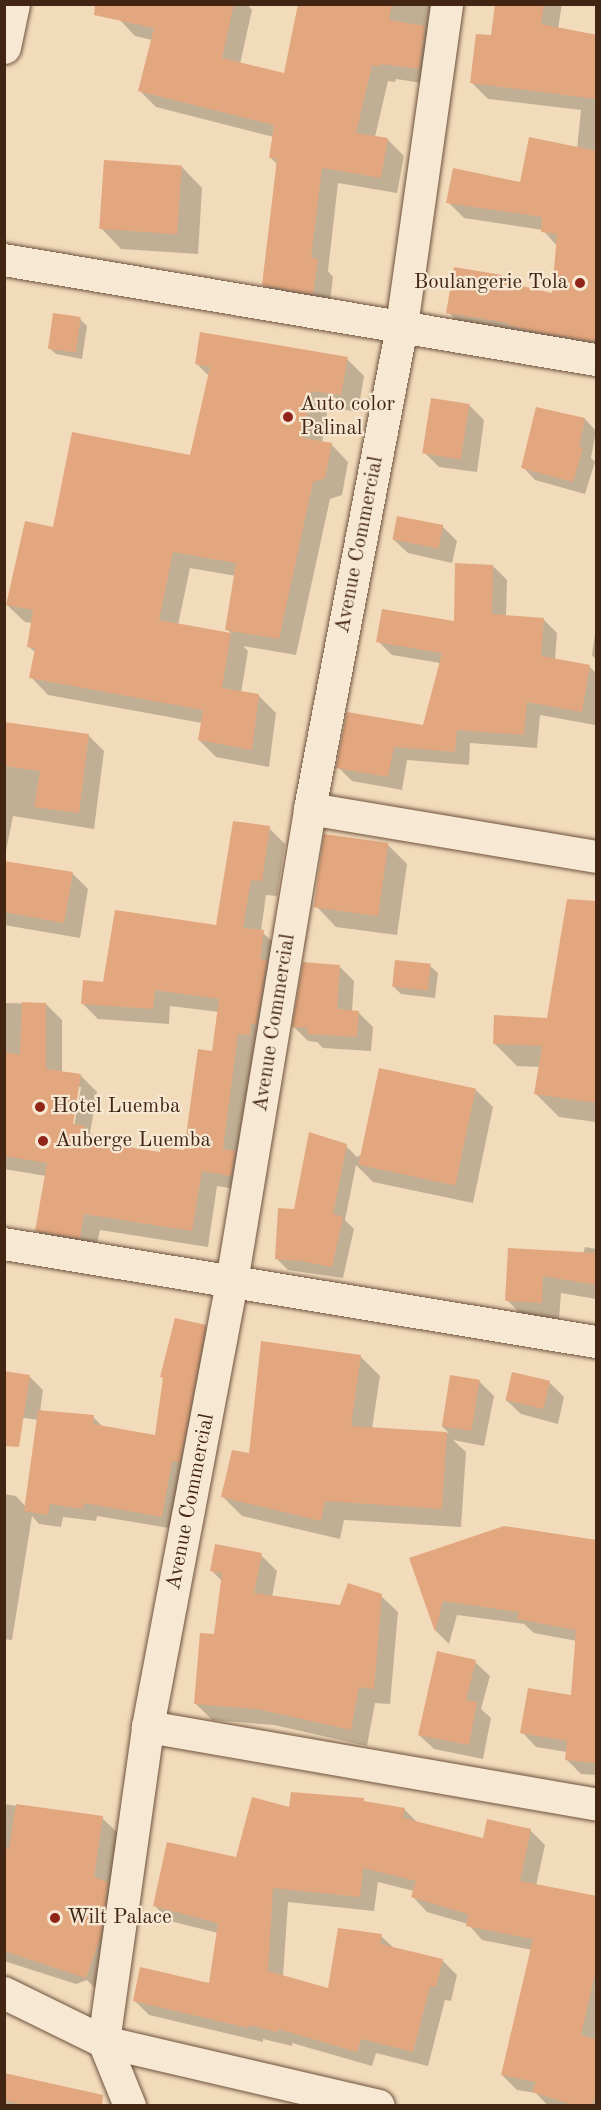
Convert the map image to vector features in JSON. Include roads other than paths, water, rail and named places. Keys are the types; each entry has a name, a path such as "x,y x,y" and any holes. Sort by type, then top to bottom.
{"street":[{"path":"4,47 13,4"},
{"name":"Avenue Commercial","path":"104,2042 148,1726 232,1282 310,809 402,326 447,4"},
{"path":"4,260 597,360"},
{"path":"310,809 597,857"},
{"path":"4,1244 597,1342"},
{"path":"148,1726 597,1804"},
{"path":"4,1993 104,2042 379,2106"},
{"path":"104,2042 130,2106"}],"place":[{"name":"Boulangerie Tola","path":"580,283"},
{"name":"Auto color Palinal","path":"288,417"},
{"name":"Hotel Luemba","path":"40,1107"},
{"name":"Auberge Luemba","path":"43,1141"},
{"name":"Wilt Palace","path":"55,1918"}]}
